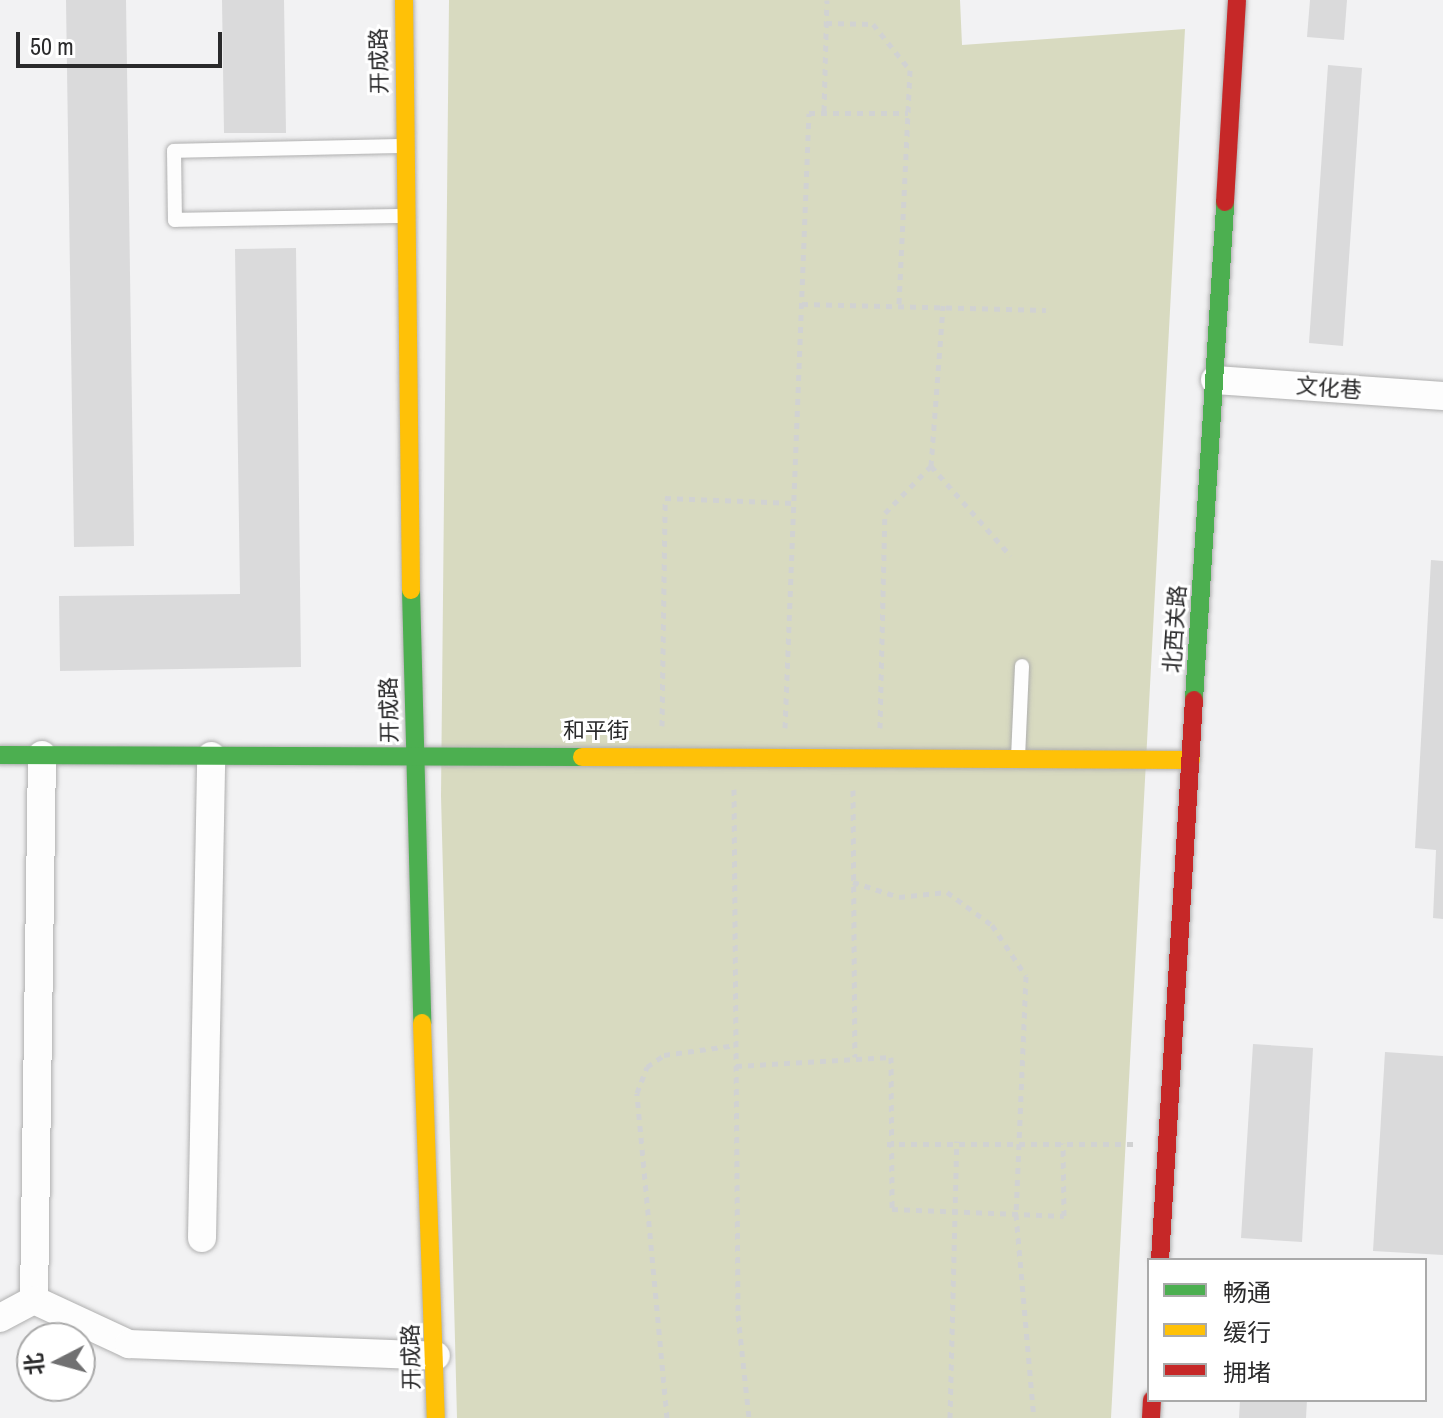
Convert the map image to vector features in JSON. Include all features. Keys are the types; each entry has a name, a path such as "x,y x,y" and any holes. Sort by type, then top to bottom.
{"street":[{"name":"开成路","path":"404,0 413,753 436,1418"},
{"name":"北西关路","path":"1160,1258 1237,0"},
{"name":"文化巷","path":"1215,380 1443,396"},
{"name":"和平街","path":"0,755 413,753 1191,760"},
{"path":"34,1300 42,755"},
{"path":"202,1238 211,756"},
{"path":"34,1300 129,1344 436,1356"},
{"path":"0,1318 34,1300"}],"lane":[{"path":"404,146 174,151 174,192 175,220 405,216"},
{"path":"1018,758 1022,666"}],"path":[{"path":"824,111 827,0"},
{"path":"826,23 873,24 910,70 899,304"},
{"path":"783,756 809,113 908,113"},
{"path":"802,304 943,305 1046,310"},
{"path":"880,757 885,513 931,466 943,305"},
{"path":"931,466 1011,556"},
{"path":"662,755 665,498 794,503"},
{"path":"733,756 738,1315 749,1418"},
{"path":"853,757 855,1057"},
{"path":"853,882 899,897 947,892 992,925 1026,976 1016,1214 1034,1418"},
{"path":"667,1418 637,1093 647,1067 664,1055 736,1045"},
{"path":"736,1066 891,1057 887,1144 892,1209 1064,1216 1063,1143"},
{"path":"887,1144 957,1141 1168,1145"},
{"path":"950,1418 957,1141"}],"green space":[{"path":"449,0 960,0 962,45 1185,29 1111,1418 457,1418 441,796"}],"building":[{"path":"66,0 126,0 134,546 74,547"},
{"path":"222,0 284,0 286,133 224,133"},
{"path":"1310,0 1347,0 1344,40 1307,37"},
{"path":"1328,65 1362,68 1343,346 1309,343"},
{"path":"296,248 301,667 60,671 59,596 240,594 235,249"},
{"path":"1431,560 1443,561 1443,919 1433,918 1436,850 1415,848"},
{"path":"1253,1044 1313,1048 1302,1242 1241,1238"},
{"path":"1385,1052 1443,1056 1443,1255 1373,1251"},
{"path":"1240,1402 1307,1402 1306,1418 1239,1418"}],"traffic: fast":[{"path":"1194,700 1225,202"},
{"path":"411,590 422,1023"},
{"path":"0,755 582,757"}],"traffic: slow":[{"path":"404,0 411,590"},
{"path":"582,757 1191,760"},
{"path":"422,1023 436,1418"}],"traffic: jam":[{"path":"1225,202 1237,0"},
{"path":"1160,1258 1194,700"},
{"path":"1151,1418 1152,1402"}]}
